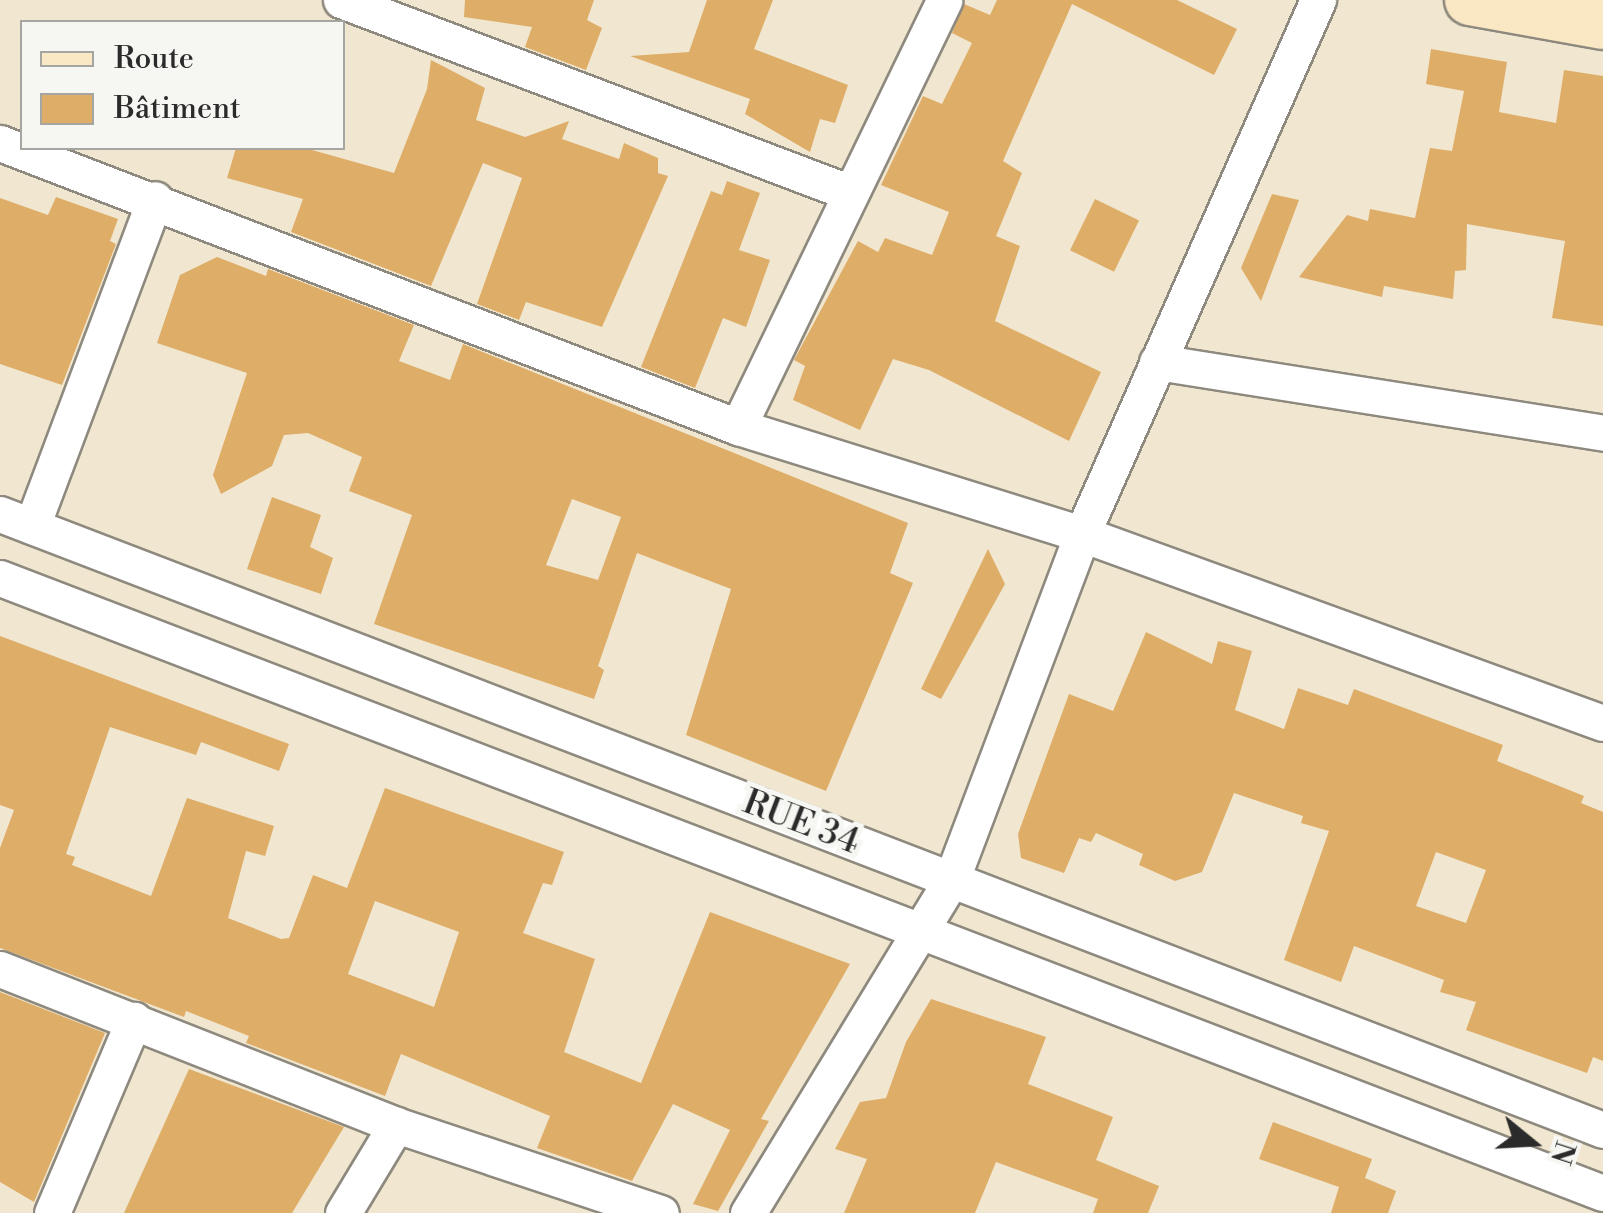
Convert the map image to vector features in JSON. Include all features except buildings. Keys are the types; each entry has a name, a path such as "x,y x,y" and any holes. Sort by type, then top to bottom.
{"street":[{"path":"341,0 848,192"},
{"path":"738,427 848,192 944,0"},
{"path":"748,1213 951,881 1082,534 1318,0"},
{"path":"1470,0 1603,24"},
{"path":"0,143 155,199 738,427 1082,534 1603,723"},
{"path":"16,520 155,199"},
{"path":"1157,362 1603,433"},
{"name":"RUE 34","path":"16,520 1603,1130"},
{"name":"RUE 34","path":"0,578 1603,1194"},
{"path":"0,969 396,1124 660,1213"},
{"path":"52,1213 134,1020"},
{"path":"343,1213 396,1124"}]}
